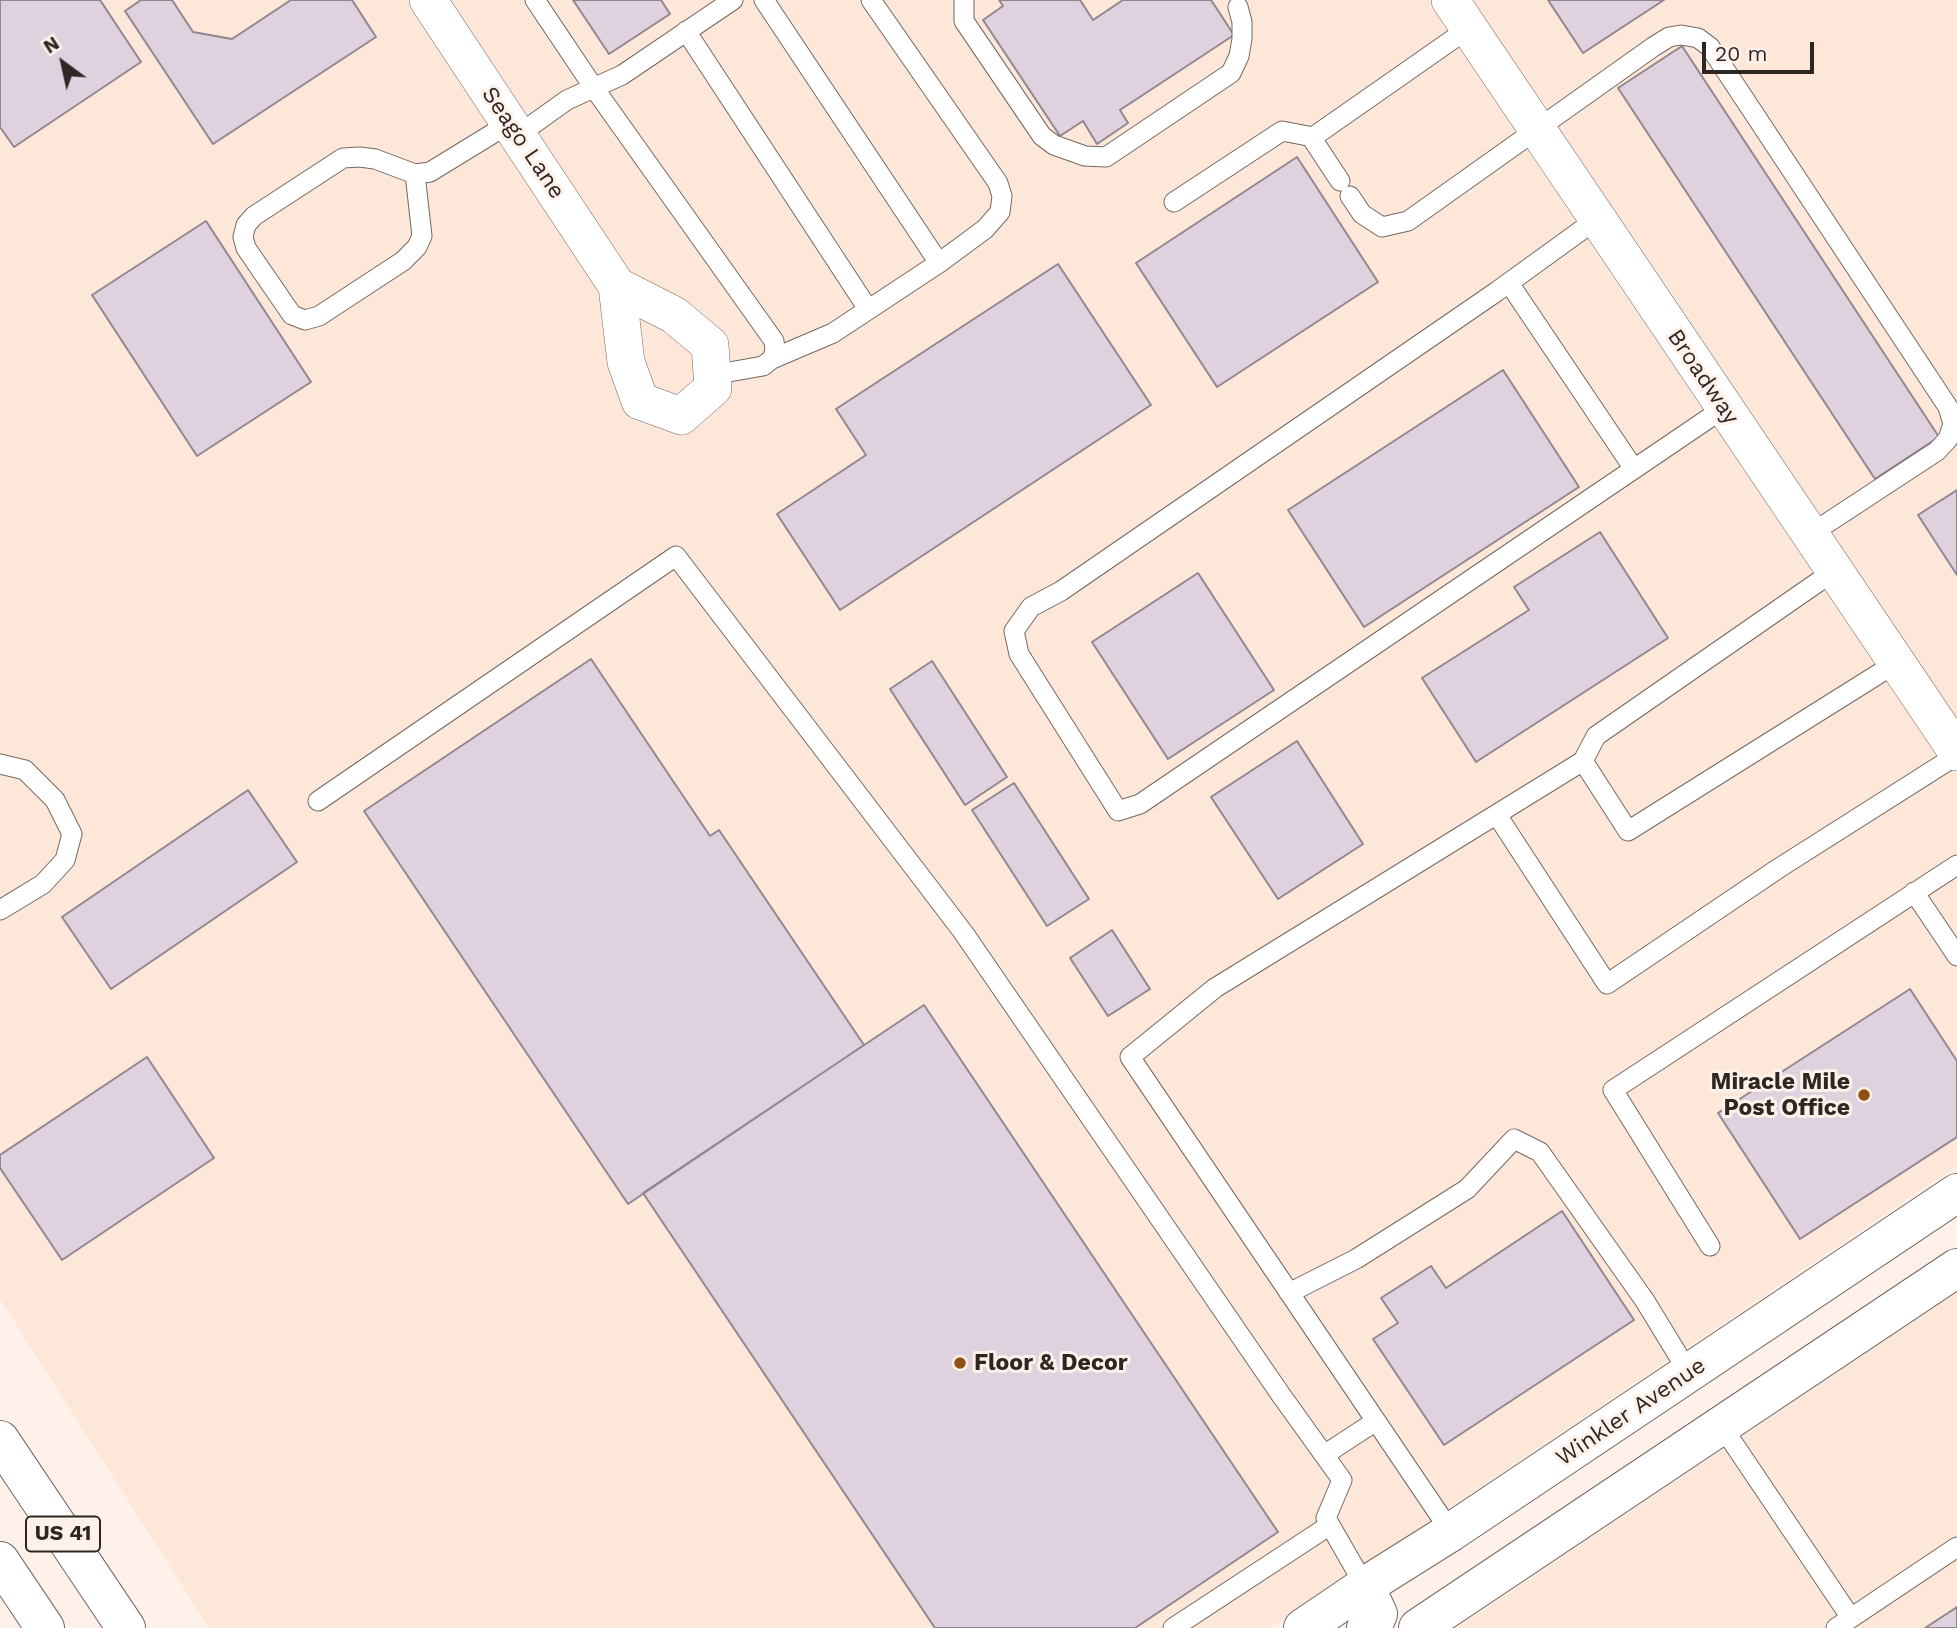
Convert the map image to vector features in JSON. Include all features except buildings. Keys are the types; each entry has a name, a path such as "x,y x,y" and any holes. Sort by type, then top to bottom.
{"street":[{"name":"Seago Lane","path":"428,0 617,286 626,362 640,401 681,416 713,388 710,345 674,315 617,286"},
{"name":"Broadway","path":"1460,14 1896,663 1952,736"},
{"name":"Winkler Avenue","path":"1303,1628 1957,1193"},
{"path":"1418,1628 1957,1268"},
{"name":"US 41","path":"2,1444 126,1628"},
{"name":"US 41","path":"0,1562 42,1627"},
{"path":"1365,1586 1378,1614 1374,1623 1366,1628"}],"lane":[{"path":"535,0 594,88 768,329 774,341 772,359"},
{"path":"415,174 415,195 422,236 417,247 403,261 318,316 305,320 292,315 246,248 243,237 246,225 254,216 343,159 375,159 415,174 430,172 567,100 622,75 733,0"},
{"path":"764,0 939,263"},
{"path":"712,375 762,366 772,359 833,333 939,263 985,229 1000,212 1002,197 998,183 871,0"},
{"path":"964,0 964,21 1042,136 1054,145 1085,156 1106,157 1231,73 1239,56 1242,39 1240,2"},
{"path":"1311,136 1460,14"},
{"path":"686,31 868,309"},
{"path":"1174,202 1282,131 1311,136 1363,214 1382,228 1408,220 1669,37 1681,35 1698,38 1710,47 1948,407 1952,424 1948,439 1937,451 1809,535"},
{"path":"1597,219 1509,283 1061,590 1031,607 1014,631 1019,654 1118,811 1140,804 1724,408"},
{"path":"1509,283 1634,469"},
{"path":"318,801 676,556 963,932 1280,1395 1342,1480 1326,1518 1365,1586"},
{"path":"1451,1532 1130,1057 1214,988 1583,761 1596,736 1834,571"},
{"path":"1583,761 1628,831 1896,663"},
{"path":"1497,815 1607,984 1779,868 1952,736"},
{"path":"0,764 25,770 55,800 72,834 65,860 43,884 0,910"},
{"path":"1710,1246 1613,1090 1957,865"},
{"path":"1914,892 1957,956"},
{"path":"1289,1293 1356,1259 1467,1189 1514,1139 1540,1152 1645,1301 1689,1373"},
{"path":"1324,1455 1376,1420"},
{"path":"1721,1425 1844,1623 1957,1547"},
{"path":"1173,1628 1330,1525"}],"shaded area":[{"path":"0,0 1957,0 1957,1166 1270,1628 209,1628 0,1299"},
{"path":"1957,1293 1957,1628 1457,1628"}],"place":[{"name":"Miracle Mile Post Office","path":"1864,1095"},
{"name":"Floor & Decor","path":"960,1363"}]}
